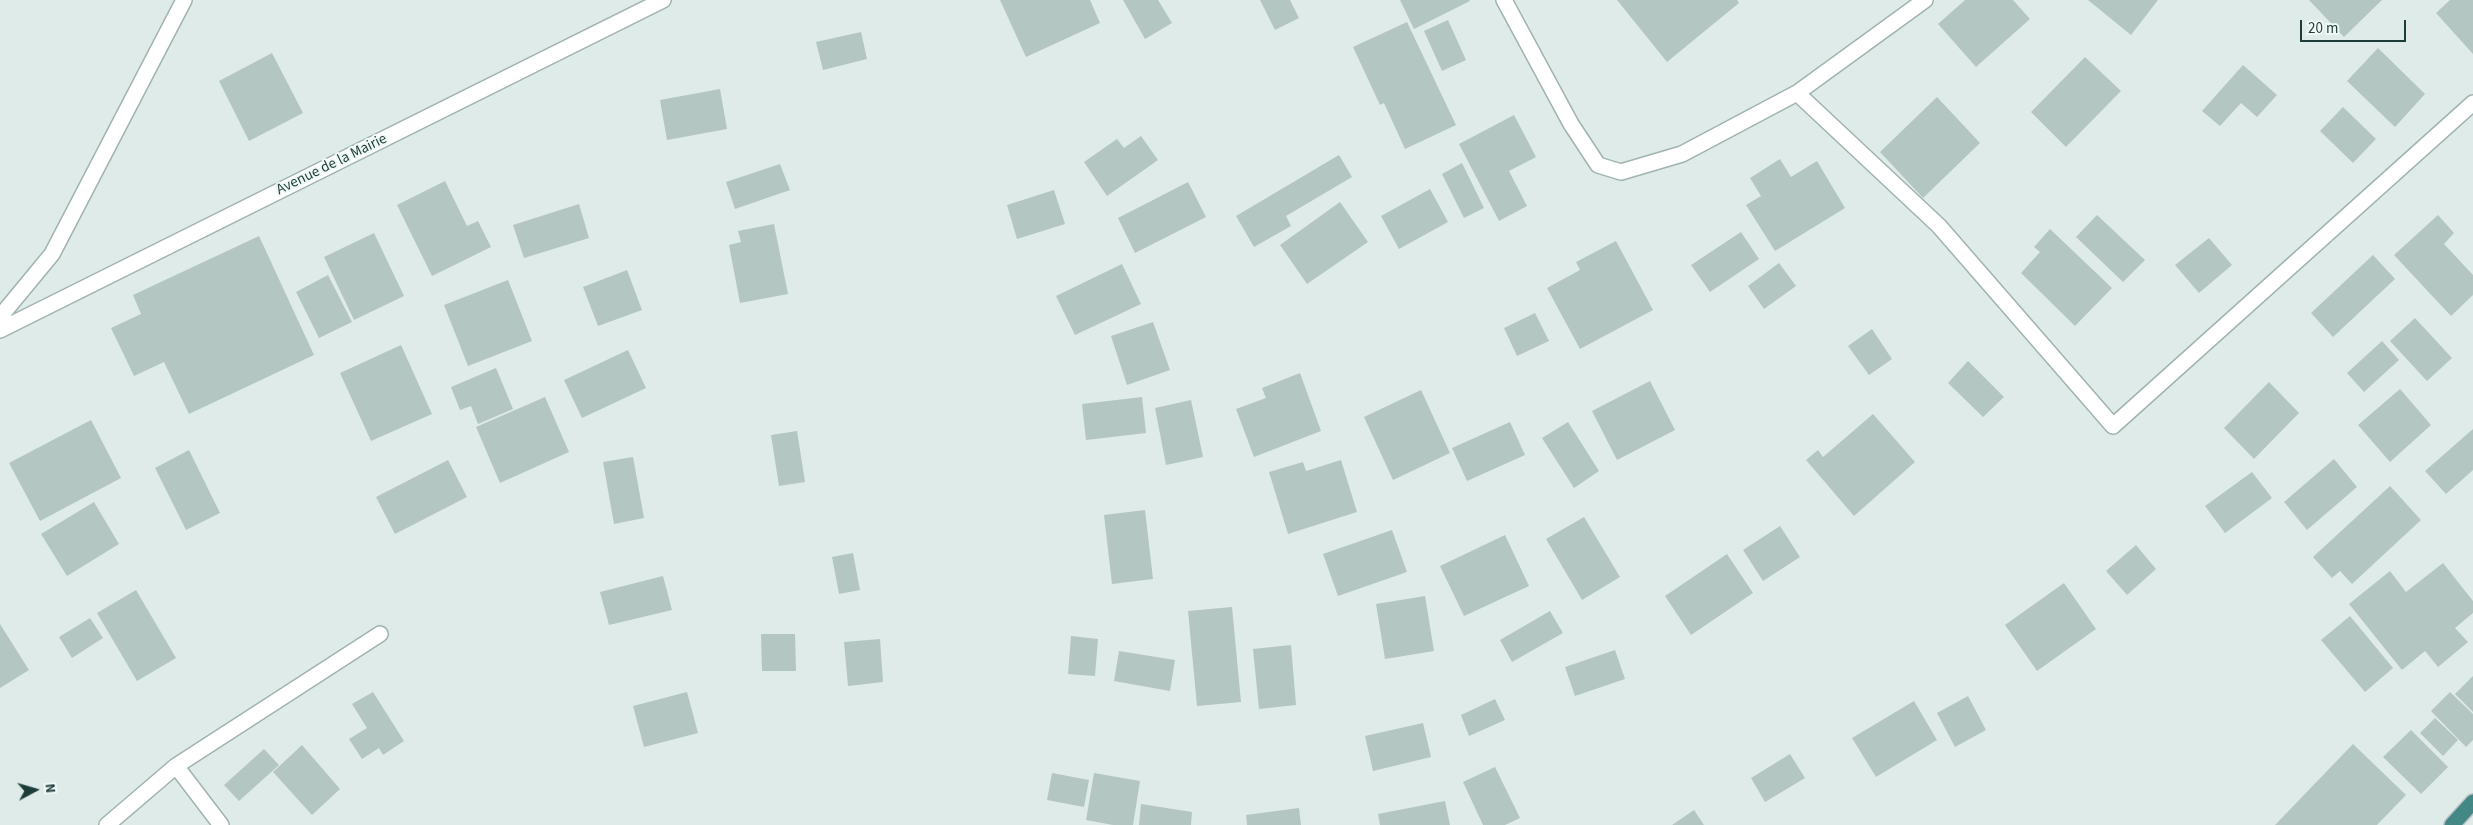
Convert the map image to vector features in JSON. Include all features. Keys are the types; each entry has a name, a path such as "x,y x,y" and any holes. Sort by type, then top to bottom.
{"highway":[{"path":"2452,825 2473,802"}],"street":[{"path":"0,317 52,254 184,0"},
{"name":"Avenue de la Mairie","path":"0,330 663,0"},
{"path":"1504,0 1571,124 1598,165 1621,172 1682,154 1797,93 1925,0"},
{"path":"1797,93 1939,226 2113,426 2456,121 2473,103"},
{"path":"107,825 176,766 380,634"},
{"path":"176,766 221,825"}],"building":[{"path":"1000,0 1090,0 1100,23 1026,57"},
{"path":"1123,0 1158,0 1172,23 1145,39"},
{"path":"1260,0 1290,0 1299,18 1275,30"},
{"path":"1400,0 1469,0 1470,1 1414,29"},
{"path":"1617,0 1737,0 1739,3 1667,62"},
{"path":"1965,0 2013,0 2030,19 1976,67 1938,24"},
{"path":"2088,0 2158,0 2131,35"},
{"path":"2309,0 2382,0 2344,37"},
{"path":"2450,0 2473,0 2473,54 2436,13"},
{"path":"1448,20 1466,60 1442,71 1424,31"},
{"path":"1407,22 1456,125 1405,149 1384,103 1380,105 1353,47"},
{"path":"861,32 867,59 823,70 816,42"},
{"path":"2378,48 2425,94 2395,127 2347,81"},
{"path":"272,53 303,113 249,141 219,81"},
{"path":"2085,57 2121,91 2066,147 2031,112"},
{"path":"2243,65 2277,95 2257,117 2241,103 2220,126 2202,111"},
{"path":"720,89 727,129 667,140 660,100"},
{"path":"1937,97 1980,143 1923,198 1880,152"},
{"path":"2343,107 2376,139 2353,163 2320,131"},
{"path":"1514,115 1536,157 1509,171 1527,206 1499,221 1459,144"},
{"path":"1141,136 1158,160 1107,196 1084,162 1117,139 1124,148"},
{"path":"1339,155 1352,177 1286,216 1291,226 1254,247 1236,216"},
{"path":"1780,159 1791,177 1817,161 1845,208 1775,251 1746,205 1761,196 1750,178"},
{"path":"1462,163 1484,208 1464,218 1442,174"},
{"path":"780,164 790,190 735,209 726,182"},
{"path":"445,181 467,226 478,221 491,247 432,276 397,205"},
{"path":"1188,182 1206,217 1135,253 1118,218"},
{"path":"1430,189 1448,222 1399,249 1381,216"},
{"path":"1054,190 1065,224 1017,239 1007,205"},
{"path":"1340,202 1368,242 1307,284 1280,245"},
{"path":"579,204 589,238 524,258 513,225"},
{"path":"2097,215 2145,260 2123,282 2076,237"},
{"path":"2438,215 2454,233 2444,244 2473,275 2473,295 2451,316 2394,255"},
{"path":"774,224 788,294 740,303 729,245 741,242 738,231"},
{"path":"2050,229 2112,288 2075,326 2021,273 2040,252 2034,247"},
{"path":"1741,232 1759,259 1710,292 1691,265"},
{"path":"374,233 404,296 354,320 324,257"},
{"path":"259,236 314,355 189,414 164,362 134,376 111,328 141,314 133,295"},
{"path":"2209,238 2232,265 2199,293 2175,265"},
{"path":"1616,241 1653,310 1580,349 1547,288 1580,270 1576,262"},
{"path":"2373,255 2395,279 2333,337 2311,313"},
{"path":"1779,263 1796,286 1764,309 1748,286"},
{"path":"1122,264 1141,304 1075,335 1056,296"},
{"path":"627,270 642,310 598,326 583,287"},
{"path":"328,275 352,322 319,338 296,292"},
{"path":"508,280 532,341 468,366 444,305"},
{"path":"1535,313 1549,341 1517,356 1504,328"},
{"path":"2415,318 2452,358 2427,381 2390,341"},
{"path":"1153,322 1170,370 1127,385 1111,336"},
{"path":"1872,329 1892,359 1869,375 1848,346"},
{"path":"2382,341 2399,360 2364,392 2347,373"},
{"path":"401,345 432,414 371,441 340,373"},
{"path":"628,350 646,388 582,418 564,380"},
{"path":"1968,361 2004,397 1983,417 1948,383"},
{"path":"496,368 513,409 478,424 471,406 460,410 451,387"},
{"path":"1300,373 1321,431 1254,457 1236,409 1266,398 1262,388"},
{"path":"1650,381 1675,430 1617,460 1592,411"},
{"path":"2269,382 2299,413 2254,459 2224,428"},
{"path":"2400,389 2431,425 2390,462 2358,425"},
{"path":"1421,390 1450,453 1393,480 1364,417"},
{"path":"545,397 569,452 500,483 476,427"},
{"path":"1142,397 1146,433 1086,440 1082,404"},
{"path":"1191,400 1203,457 1166,465 1155,408"},
{"path":"1873,414 1915,462 1854,516 1806,460 1818,450 1823,457"},
{"path":"91,420 121,478 40,521 9,463"},
{"path":"1510,422 1525,455 1467,481 1452,448"},
{"path":"1568,422 1599,471 1574,488 1542,438"},
{"path":"2473,429 2473,470 2446,494 2425,471"},
{"path":"797,431 805,482 779,486 771,435"},
{"path":"189,450 220,513 186,530 155,468"},
{"path":"633,457 644,518 614,524 603,462"},
{"path":"2334,459 2357,487 2307,530 2284,502"},
{"path":"448,460 467,497 395,534 376,497"},
{"path":"1341,460 1357,512 1288,534 1269,472 1303,462 1306,471"},
{"path":"2252,472 2272,498 2225,533 2205,506"},
{"path":"2390,486 2421,520 2352,584 2340,571 2332,578 2313,557"},
{"path":"94,502 119,544 67,576 41,534"},
{"path":"1145,510 1153,579 1112,584 1104,515"},
{"path":"1584,517 1620,577 1582,600 1546,539"},
{"path":"1780,526 1800,557 1763,581 1743,550"},
{"path":"1392,530 1407,572 1338,596 1323,554"},
{"path":"1505,535 1529,586 1464,616 1440,566"},
{"path":"2136,545 2156,569 2127,595 2106,571"},
{"path":"853,553 860,590 839,594 832,557"},
{"path":"1727,554 1753,593 1691,635 1665,596"},
{"path":"2443,563 2473,601 2473,613 2455,628 2468,642 2438,667 2425,651 2402,670 2349,604 2390,571 2406,592"},
{"path":"663,576 672,610 609,625 600,592"},
{"path":"2064,583 2096,629 2037,671 2005,625"},
{"path":"136,590 176,658 137,681 97,613"},
{"path":"1425,596 1434,651 1385,659 1376,604"},
{"path":"1232,607 1241,702 1197,706 1188,611"},
{"path":"1550,611 1563,633 1512,662 1500,640"},
{"path":"2350,616 2393,668 2365,692 2321,640"},
{"path":"90,618 103,638 72,658 59,637"},
{"path":"0,624 29,670 0,688"},
{"path":"761,634 795,634 796,671 762,671"},
{"path":"1071,636 1098,639 1095,676 1068,674"},
{"path":"880,639 883,682 848,686 844,642"},
{"path":"1291,645 1296,705 1259,709 1253,649"},
{"path":"1615,650 1625,679 1575,696 1565,667"},
{"path":"1119,651 1175,660 1170,691 1114,681"},
{"path":"2473,676 2473,712 2455,694"},
{"path":"373,692 404,741 383,755 379,748 362,759 349,739 367,728 352,704"},
{"path":"687,692 698,733 644,747 633,706"},
{"path":"2450,692 2473,714 2473,740 2466,747 2431,711"},
{"path":"1968,696 1986,730 1955,747 1937,713"},
{"path":"1495,699 1505,720 1469,736 1461,715"},
{"path":"1914,701 1937,740 1876,777 1852,738"},
{"path":"2435,718 2458,740 2443,756 2420,733"},
{"path":"1423,723 1431,757 1373,771 1365,736"},
{"path":"2411,730 2448,767 2421,794 2383,757"},
{"path":"2353,744 2406,795 2377,825 2275,825"},
{"path":"302,745 340,789 312,815 273,772"},
{"path":"264,749 279,765 239,801 224,785"},
{"path":"1790,754 1805,778 1765,802 1751,778"},
{"path":"1495,767 1520,818 1505,825 1483,825 1463,782"},
{"path":"1052,773 1089,780 1084,807 1047,800"},
{"path":"1094,773 1140,781 1133,825 1113,825 1086,820"},
{"path":"1445,801 1450,825 1380,825 1378,814"},
{"path":"1141,804 1192,812 1191,825 1139,825"},
{"path":"1299,808 1301,825 1247,825 1246,815"},
{"path":"1694,810 1704,825 1672,825"}]}
